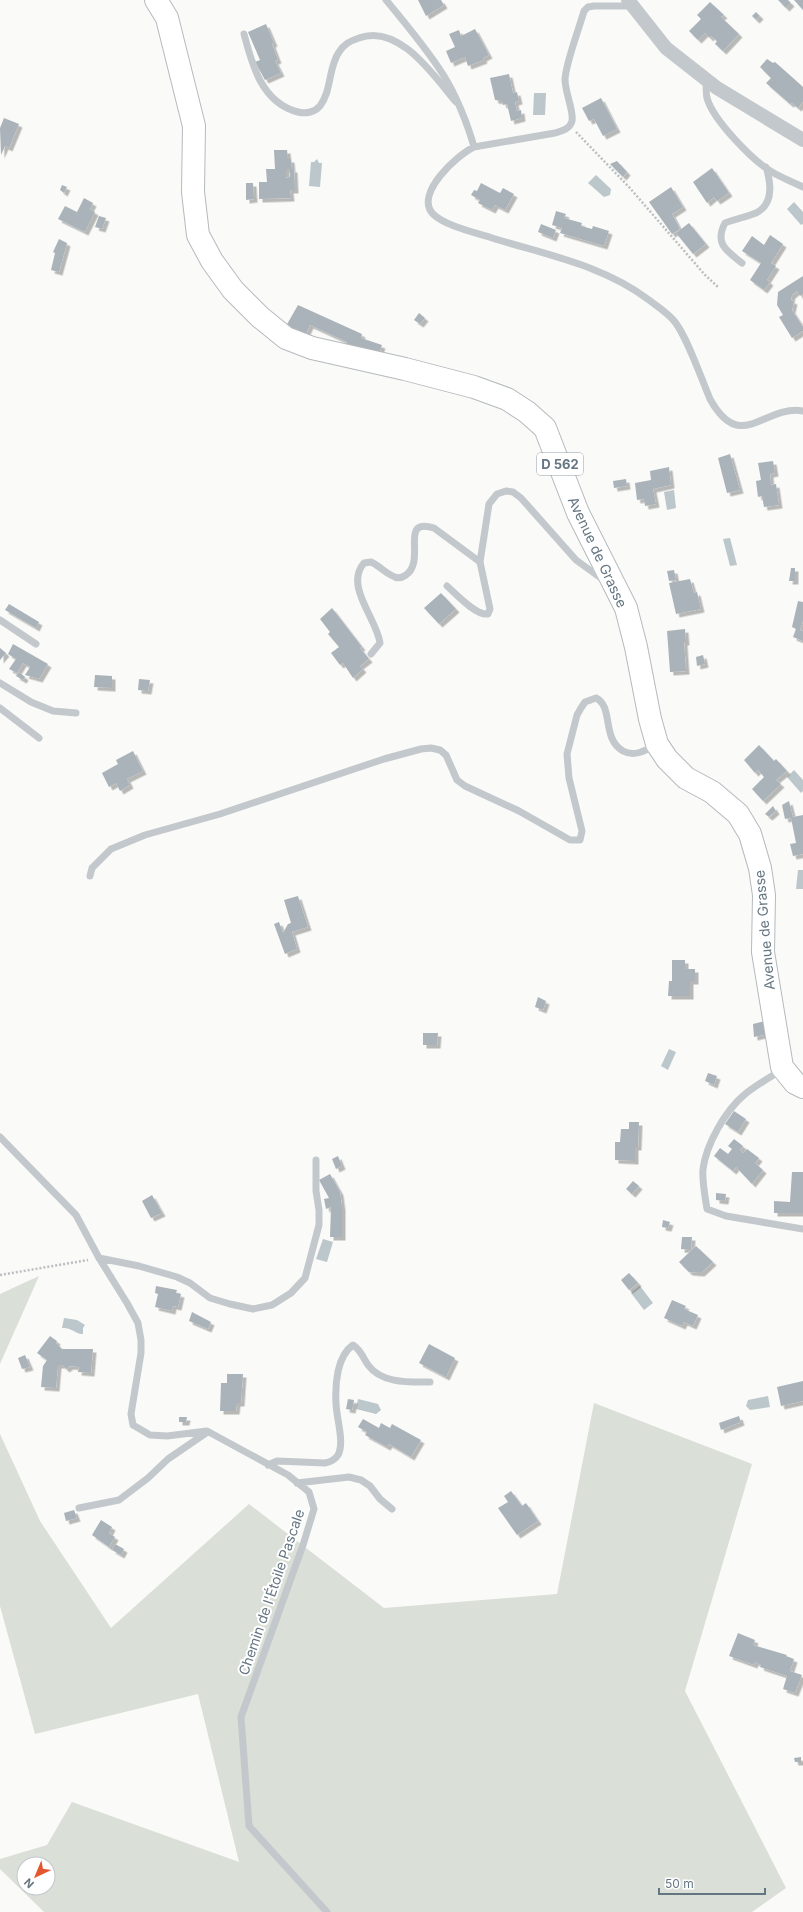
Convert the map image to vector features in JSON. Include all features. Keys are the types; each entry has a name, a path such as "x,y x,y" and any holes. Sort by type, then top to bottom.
{"main road":[{"name":"Avenue de Grasse","path":"156,0 167,18 194,126 193,192 198,235 212,260 233,290 260,317 286,338 312,348 474,387 507,399 527,412 545,428 578,513 626,608 636,647 648,712 657,744 667,759 686,778 712,792 738,814 750,834 760,868 764,895 763,952 784,1069"},
{"path":"784,1069 795,1083 803,1087"}],"street":[{"path":"630,3 666,48 706,80 803,140"}],"lane":[{"path":"386,0 422,45 445,77 474,147"},
{"path":"630,3 588,7 584,11 565,77 565,91 572,112 570,126 563,131 555,133 474,147 467,150 450,165 435,183 429,194 430,209 434,215 442,220 468,230 584,264 607,274 642,295 664,311 675,322 710,399 719,413 730,423 740,426 749,425 780,414 798,410 803,411"},
{"path":"244,34 257,75 263,87 272,98 293,111 302,113 312,112 319,107 326,95 333,63 339,52 348,42 365,36 379,35 396,41 425,64 456,102"},
{"path":"706,80 707,97 715,115 738,142 766,167 803,187"},
{"path":"742,263 723,246 720,239 721,230 725,223 756,213 764,205 770,192 769,177 766,167"},
{"path":"447,586 476,611 483,615 488,614 490,609 480,562 488,504 497,494 506,491 513,492 521,498 576,560 618,591"},
{"path":"371,654 380,643 380,636 360,596 358,574 364,563 372,562 396,578 402,577 410,572 414,565 415,555 413,538 415,532 420,527 426,526 434,528 480,562"},
{"path":"0,620 36,644"},
{"path":"0,683 31,702 53,711 76,712"},
{"path":"90,876 92,868 111,849 145,835 220,814 384,759 431,748 440,750 446,755 456,780 465,786 519,811 575,842 580,840 582,837 582,831 569,778 566,754 577,715 585,702 596,698 601,700 605,707 611,738 621,750 628,754 637,754 657,744"},
{"path":"0,708 39,738"},
{"path":"784,1069 760,1082 742,1096 718,1128 707,1151 703,1170 704,1186 707,1209 726,1216 803,1229"},
{"path":"0,1137 76,1215 99,1258 128,1303 138,1323 141,1340 131,1414 133,1425 150,1435 167,1436 207,1431"},
{"path":"99,1258 139,1266 177,1277 190,1283 210,1298 230,1304 253,1309 272,1305 291,1293 305,1278 319,1225 319,1210 316,1191 316,1160"},
{"path":"268,1465 277,1461 325,1464 332,1461 338,1455 340,1444 336,1403 338,1376 343,1356 353,1345 359,1349 369,1366 378,1374 390,1379 430,1382"},
{"path":"79,1508 119,1500 148,1478 168,1459 207,1431"},
{"name":"Chemin de l'Étoile Pascale","path":"207,1431 288,1475 309,1492 314,1509 303,1545 241,1717 249,1826 327,1912"},
{"path":"296,1483 348,1477 361,1480 370,1486 380,1499 392,1509"}],"path":[{"path":"570,126 629,187 718,287"},
{"path":"0,1275 99,1258"}],"shaded area":[{"path":"534,93 546,93 545,115 533,115"},
{"path":"317,159 319,163 322,163 320,187 309,186 311,162 314,162"},
{"path":"596,175 611,189 610,195 604,197 588,183"},
{"path":"794,202 803,212 803,224 801,225 787,209"},
{"path":"674,490 676,508 667,510 664,492"},
{"path":"730,538 737,565 730,566 723,539"},
{"path":"794,770 803,780 803,791 801,793 787,777"},
{"path":"798,870 803,870 803,889 796,889"},
{"path":"669,1049 676,1052 668,1070 661,1066"},
{"path":"323,1239 333,1242 327,1262 316,1259"},
{"path":"39,1276 0,1364 0,1294"},
{"path":"640,1286 653,1303 644,1310 631,1293"},
{"path":"64,1318 77,1320 85,1325 83,1328 83,1334 62,1328"},
{"path":"768,1396 770,1407 750,1410 746,1406 748,1400"},
{"path":"358,1399 378,1404 381,1410 376,1414 356,1409"},
{"path":"594,1403 752,1464 685,1691 786,1888 752,1912 44,1912 28,1896 56,1896 56,1856 16,1856 16,1885 0,1869 0,1859 47,1845 72,1802 239,1862 198,1694 35,1734 0,1606 0,1434 40,1521 111,1628 249,1504 384,1608 557,1594"}],"building":[{"path":"418,0 441,0 444,5 426,16"},
{"path":"778,0 788,0 791,3 786,8"},
{"path":"794,0 803,0 803,10"},
{"path":"710,2 724,15 721,17 739,34 723,51 715,44 717,41 711,36 710,38 705,33 698,40 689,31 701,19 697,15"},
{"path":"756,12 760,16 756,20 752,16"},
{"path":"266,24 274,43 272,44 278,60 275,61 281,73 265,80 255,62 260,60 248,32"},
{"path":"475,29 489,55 483,58 484,60 468,66 465,57 451,63 446,51 455,47 449,34 459,30 461,36"},
{"path":"767,59 773,63 775,62 803,87 803,102 798,108 792,103 790,104 766,83 771,78 760,67"},
{"path":"509,74 513,93 517,92 519,101 515,102 517,111 521,110 522,118 511,121 507,104 503,105 502,101 495,100 490,78"},
{"path":"601,98 617,129 603,136 594,119 589,121 582,108"},
{"path":"4,118 19,124 9,148 5,146 1,155 0,128"},
{"path":"274,150 287,150 288,159 291,159 292,169 294,169 295,190 290,190 291,198 259,199 259,182 267,182 266,169 275,169","holes":["286,169 290,169 290,177 286,178"]},
{"path":"617,161 627,172 623,177 610,164"},
{"path":"712,168 729,193 717,201 714,197 707,203 693,182"},
{"path":"246,183 253,183 254,199 246,200"},
{"path":"481,183 500,193 503,188 514,194 505,210 495,205 492,210 478,203 480,200 471,195 474,190 477,191"},
{"path":"62,185 67,187 64,193 60,190"},
{"path":"671,187 683,207 672,214 680,229 672,234 649,202"},
{"path":"84,198 93,203 90,209 95,212 85,232 58,219 65,206 77,212"},
{"path":"556,211 566,214 564,218 582,223 581,226 592,229 593,226 609,231 604,246 560,233 562,228 552,225"},
{"path":"99,216 106,218 102,229 95,227"},
{"path":"689,223 706,244 693,254 676,233"},
{"path":"541,224 556,230 553,238 538,232"},
{"path":"770,235 783,244 771,263 776,266 767,280 770,282 764,290 750,280 761,263 742,251 752,236 764,245"},
{"path":"59,239 67,243 59,272 51,270 55,253 53,252"},
{"path":"803,276 803,294 800,296 797,291 792,295 791,300 794,301 792,310 803,327 803,331 792,338 779,317 783,315 777,305 778,292"},
{"path":"298,305 362,334 361,338 382,345 378,356 359,347 357,352 344,348 347,342 310,325 305,336 286,326"},
{"path":"419,313 425,318 420,324 414,320"},
{"path":"730,454 740,490 727,493 718,458"},
{"path":"773,461 775,473 770,474 771,485 776,484 779,505 764,507 762,496 758,497 756,481 761,480 758,463"},
{"path":"669,467 671,485 653,489 656,504 645,506 644,499 637,500 635,483 651,480 650,471"},
{"path":"626,479 627,486 614,488 613,481"},
{"path":"791,568 795,568 795,581 789,581"},
{"path":"674,570 676,580 669,581 667,571"},
{"path":"690,579 694,593 697,592 701,609 676,614 669,583"},
{"path":"441,593 456,609 439,624 424,608"},
{"path":"798,601 803,602 803,621 800,630 803,631 803,641 793,637 796,629 792,627"},
{"path":"9,604 39,622 36,628 5,610"},
{"path":"332,608 362,647 360,648 369,659 360,666 363,669 353,678 343,663 340,665 331,653 339,647 328,634 330,632 320,619"},
{"path":"685,629 686,642 684,642 686,671 670,672 667,631"},
{"path":"13,644 48,664 39,679 25,675 30,667 23,663 17,673 9,669 16,659 8,654"},
{"path":"0,648 6,653 0,660"},
{"path":"703,655 705,664 697,666 696,657"},
{"path":"19,672 25,677 23,680 16,676"},
{"path":"95,675 112,676 112,688 94,687"},
{"path":"139,679 150,680 148,691 138,690"},
{"path":"759,745 774,761 776,759 787,771 776,780 781,784 763,801 752,789 764,777 758,770 755,773 744,760"},
{"path":"133,751 143,771 127,779 130,785 120,791 116,783 109,787 102,773 118,764 116,760"},
{"path":"789,801 793,817 803,815 803,854 793,856 790,844 796,843 791,818 785,819 782,805"},
{"path":"773,806 776,811 769,817 765,814"},
{"path":"298,896 308,927 292,932 297,949 285,954 274,924 279,922 283,933 288,924 291,923 284,900"},
{"path":"672,960 685,960 685,969 695,969 695,981 690,981 690,996 668,996 669,981 672,981"},
{"path":"538,997 546,1001 543,1010 535,1007"},
{"path":"765,1021 767,1034 754,1037 753,1024"},
{"path":"423,1033 438,1033 437,1045 423,1045"},
{"path":"708,1073 717,1076 714,1085 705,1081"},
{"path":"734,1111 746,1119 738,1132 725,1124"},
{"path":"629,1122 639,1122 638,1147 635,1147 635,1161 615,1160 615,1142 620,1142 621,1129 629,1129"},
{"path":"734,1139 743,1146 740,1150 743,1153 747,1149 759,1158 755,1163 763,1170 752,1184 736,1167 733,1171 714,1156 720,1148 728,1154 732,1149 728,1146"},
{"path":"338,1156 342,1166 336,1169 332,1159"},
{"path":"792,1172 803,1172 803,1213 774,1213 774,1201 790,1202"},
{"path":"330,1174 340,1192 342,1207 342,1237 330,1237 331,1207 326,1209 324,1199 329,1198 319,1180"},
{"path":"633,1181 639,1186 632,1194 626,1189"},
{"path":"716,1193 726,1194 725,1201 716,1200"},
{"path":"152,1195 162,1213 151,1218 142,1201"},
{"path":"663,1220 670,1222 668,1228 662,1227"},
{"path":"682,1237 692,1237 691,1250 681,1249"},
{"path":"696,1246 713,1262 701,1273 689,1272 679,1262"},
{"path":"629,1273 638,1283 629,1290 621,1280"},
{"path":"156,1286 177,1290 176,1293 181,1294 178,1307 173,1306 172,1311 155,1307 158,1294 155,1293"},
{"path":"672,1300 686,1306 684,1309 698,1315 693,1326 684,1322 682,1326 664,1318"},
{"path":"192,1312 211,1322 208,1329 189,1321"},
{"path":"50,1336 57,1341 56,1343 62,1349 93,1349 91,1373 78,1372 79,1367 70,1366 66,1369 62,1365 58,1365 56,1388 41,1387 43,1366 47,1360 37,1353"},
{"path":"429,1344 455,1358 446,1377 419,1363"},
{"path":"25,1355 30,1367 22,1369 18,1358"},
{"path":"227,1374 243,1374 241,1403 237,1403 236,1411 220,1411 221,1383 227,1383"},
{"path":"803,1381 803,1401 781,1406 777,1387"},
{"path":"348,1399 354,1400 352,1410 346,1409"},
{"path":"739,1416 741,1422 721,1430 719,1423"},
{"path":"179,1417 187,1417 186,1422 179,1422"},
{"path":"363,1419 379,1428 381,1423 390,1428 392,1424 421,1440 411,1457 389,1444 387,1447 365,1435 367,1432 358,1427"},
{"path":"511,1491 522,1506 526,1503 538,1521 517,1535 498,1508 508,1502 504,1496"},
{"path":"74,1510 77,1518 66,1521 64,1513"},
{"path":"101,1520 112,1527 109,1533 115,1537 109,1547 92,1535"},
{"path":"115,1544 124,1549 121,1555 112,1550"},
{"path":"738,1633 755,1640 753,1645 787,1655 786,1656 794,1659 790,1671 802,1675 795,1693 783,1689 787,1676 760,1667 761,1665 755,1662 754,1665 729,1656"},
{"path":"801,1757 801,1762 795,1762 794,1758"}]}
